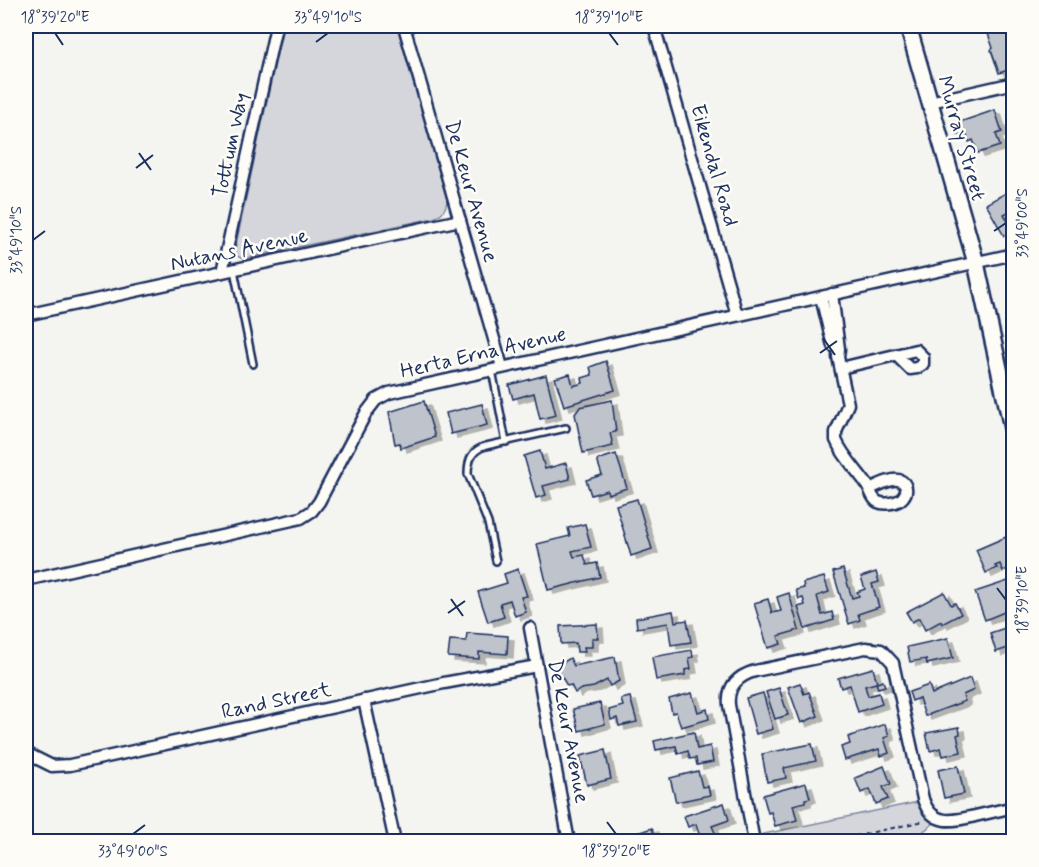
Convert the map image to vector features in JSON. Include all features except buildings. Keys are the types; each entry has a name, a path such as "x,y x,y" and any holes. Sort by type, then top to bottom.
{"street":[{"name":"Tottum Way","path":"228,271 276,26"},
{"name":"De Keur Avenue","path":"404,26 460,220 497,368"},
{"name":"Eikendal Road","path":"654,26 737,315"},
{"name":"Murray Street","path":"908,26 976,263 1014,437"},
{"path":"930,102 1014,83"},
{"name":"Nutans Avenue","path":"26,315 460,220"},
{"name":"Herta Erna Avenue","path":"26,580 301,518 312,511 319,502 366,412 376,400 396,391 1014,254"},
{"path":"827,296 833,331 833,347 839,362 848,404 845,416 836,432 836,440 870,489"},
{"path":"839,362 896,355"},
{"name":"De Keur Avenue","path":"530,628 569,842"},
{"path":"754,842 729,700 734,684 741,676 755,671 865,648 881,650 893,663 923,799 928,809 936,817 952,821 1014,807"},
{"name":"Rand Street","path":"26,753 52,766 70,765 444,683 537,666"},
{"path":"364,700 395,842"}],"lane":[{"path":"228,271 253,364"},
{"path":"497,368 506,442"},
{"path":"496,561 488,523 471,483 468,466 474,451 486,446 566,428"}],"path":[{"path":"829,842 936,817"}],"shaded area":[{"path":"283,26 397,26 447,199 444,211 434,218 243,259 237,256 235,249"},
{"path":"918,802 924,814 934,823 911,841 760,841 759,835"}]}
